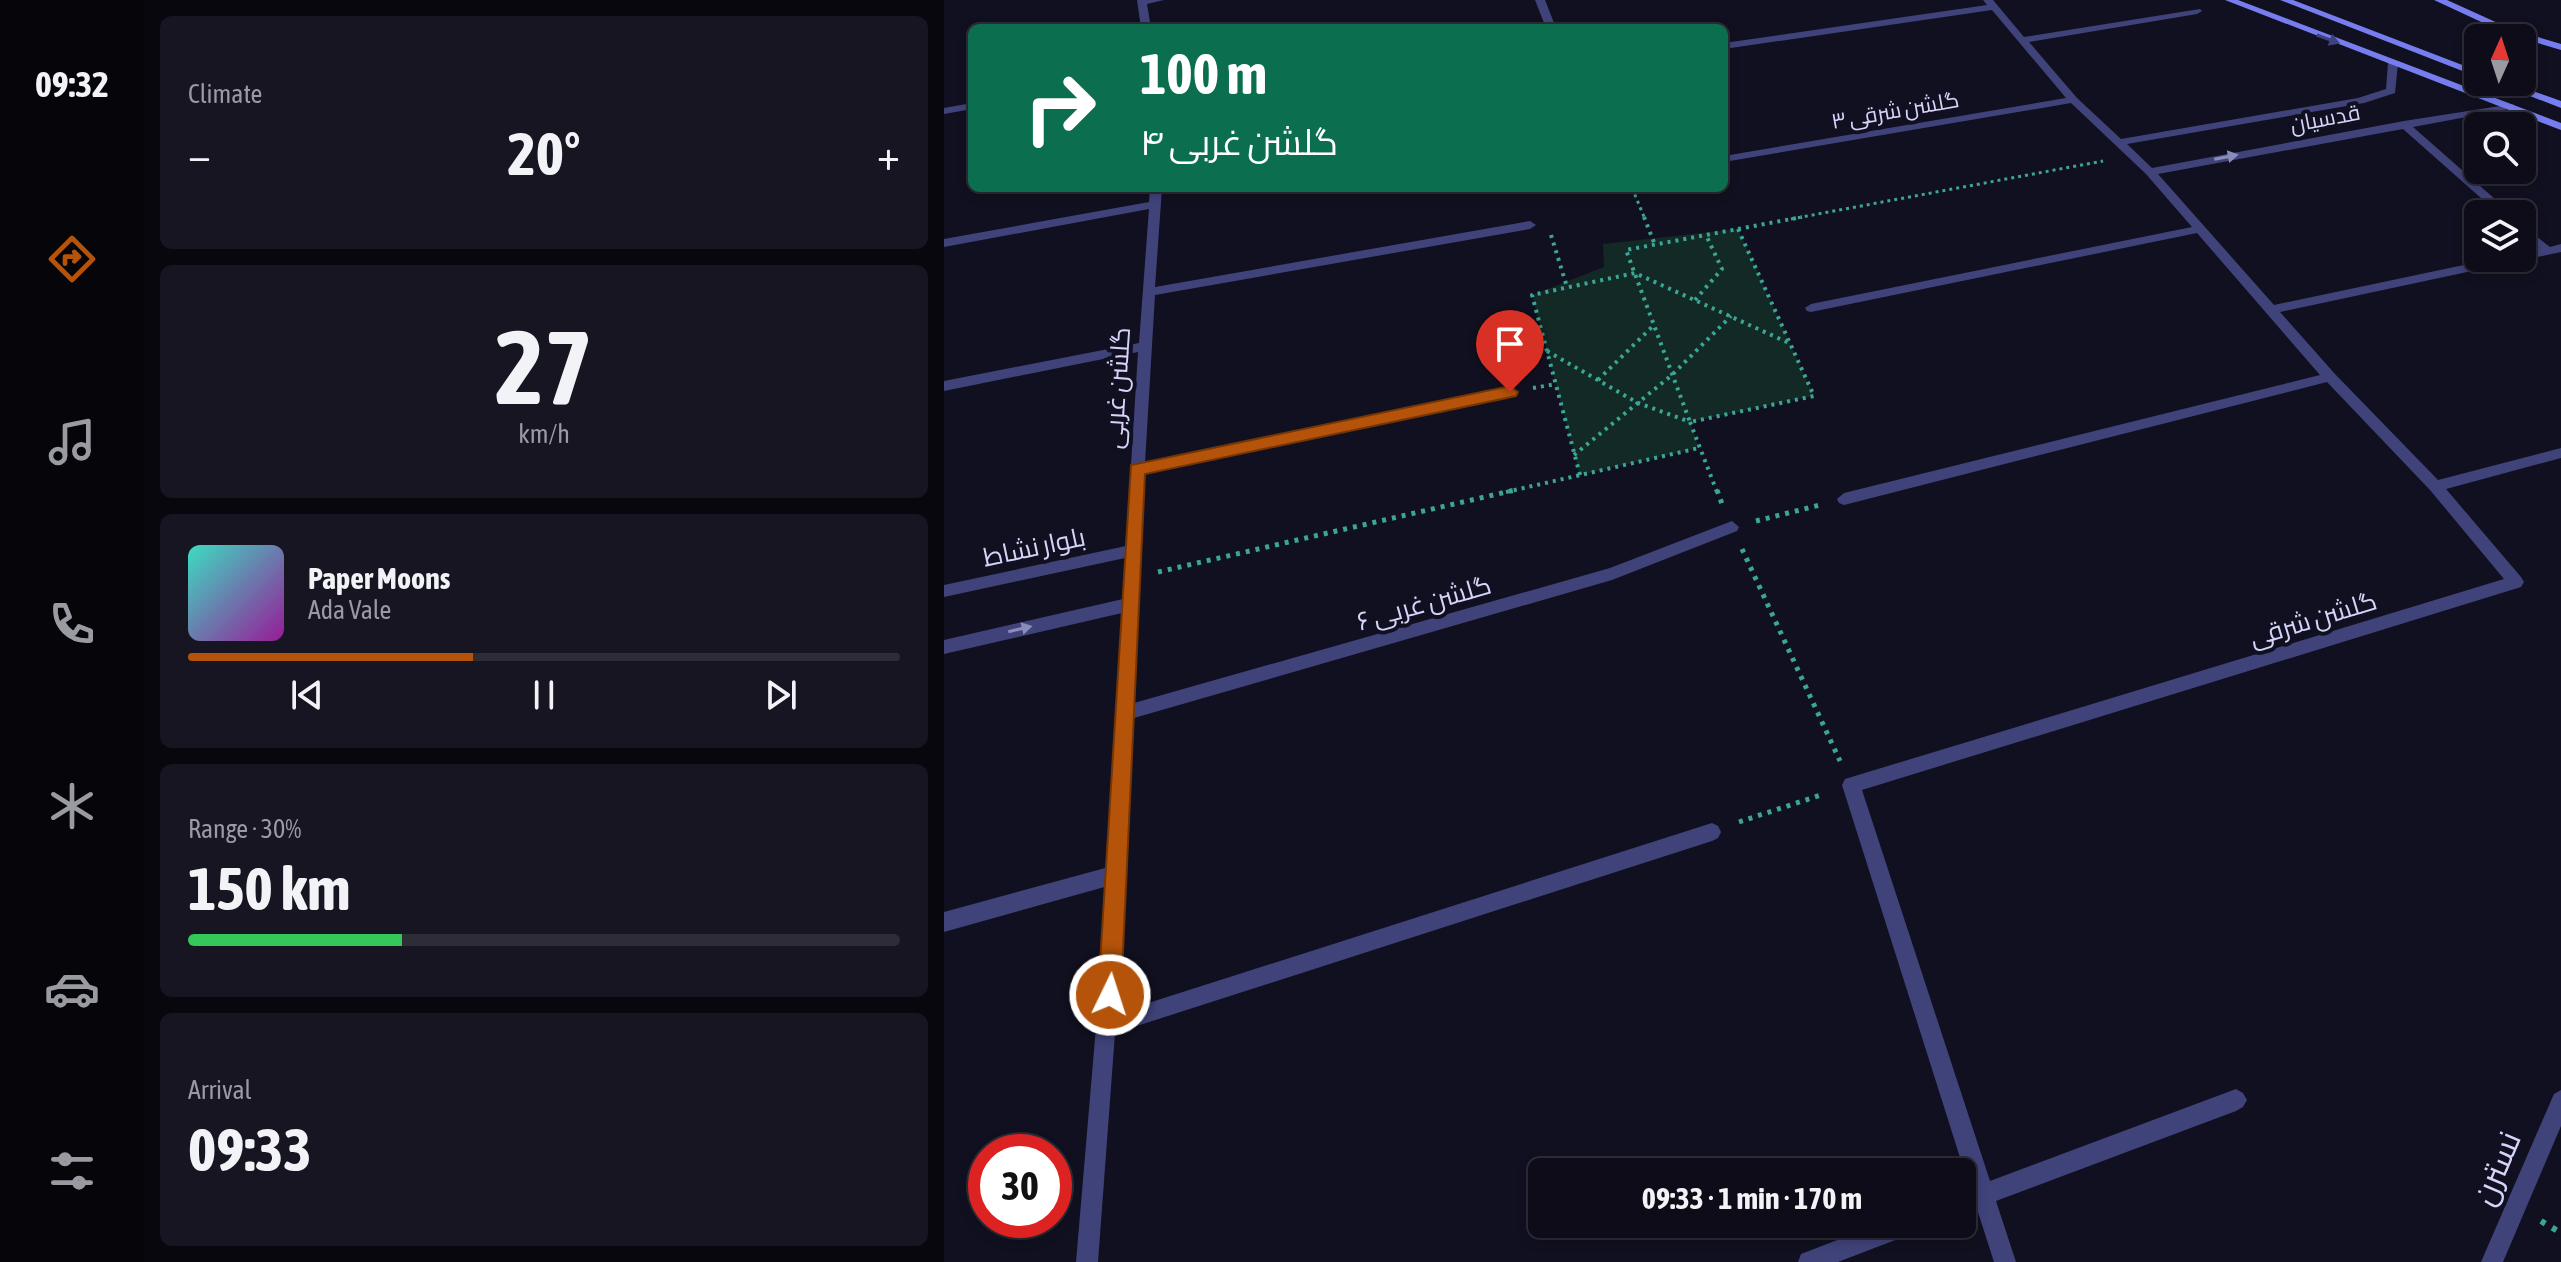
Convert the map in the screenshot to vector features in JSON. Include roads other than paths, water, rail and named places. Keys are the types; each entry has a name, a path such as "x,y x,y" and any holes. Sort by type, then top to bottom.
{"main road":[{"path":"2230,0 2561,127"},
{"path":"2285,0 2464,69"},
{"path":"2439,0 2508,31 2561,47"},
{"path":"2277,20 2298,6"},
{"path":"2536,96 2561,105"}],"street":[{"path":"1145,24 1142,1 1159,0"},
{"path":"1540,0 1549,24"},
{"path":"1728,45 1991,4"},
{"name":"گلشن شرقی","path":"1983,1195 1851,785 2516,582 2435,486 2330,377 2150,172 2122,142 2073,100 1991,4"},
{"path":"2021,40 2197,11"},
{"name":"قدسیان","path":"2122,142 2360,101 2391,91 2393,63"},
{"name":"گلشن شرقی ۳","path":"1728,158 2073,100"},
{"name":"قدسیان","path":"2150,172 2509,106"},
{"path":"944,111 968,107"},
{"path":"2404,124 2490,200"},
{"path":"944,243 1155,197"},
{"name":"گلشن غربی","path":"1086,1262 1118,874 1137,470 1155,197"},
{"path":"1150,292 1530,225"},
{"path":"1811,308 2200,229"},
{"path":"2536,241 2547,251"},
{"path":"2536,254 2561,248"},
{"path":"2270,310 2464,269"},
{"path":"944,386 1145,346"},
{"path":"1844,499 2330,377"},
{"path":"1137,470 1510,392"},
{"path":"2435,486 2561,453"},
{"name":"گلشن غربی ۶","path":"1126,713 1612,574 1732,527"},
{"name":"بلوار نشاط","path":"944,591 1135,550"},
{"path":"944,647 1132,604"},
{"path":"1107,1026 1712,832"},
{"path":"944,922 1118,874"},
{"path":"1976,1198 2236,1100"},
{"name":"نسترن","path":"2492,1262 2561,1101"},
{"path":"1983,1195 2005,1262"},
{"path":"1809,1262 1872,1238"}]}
